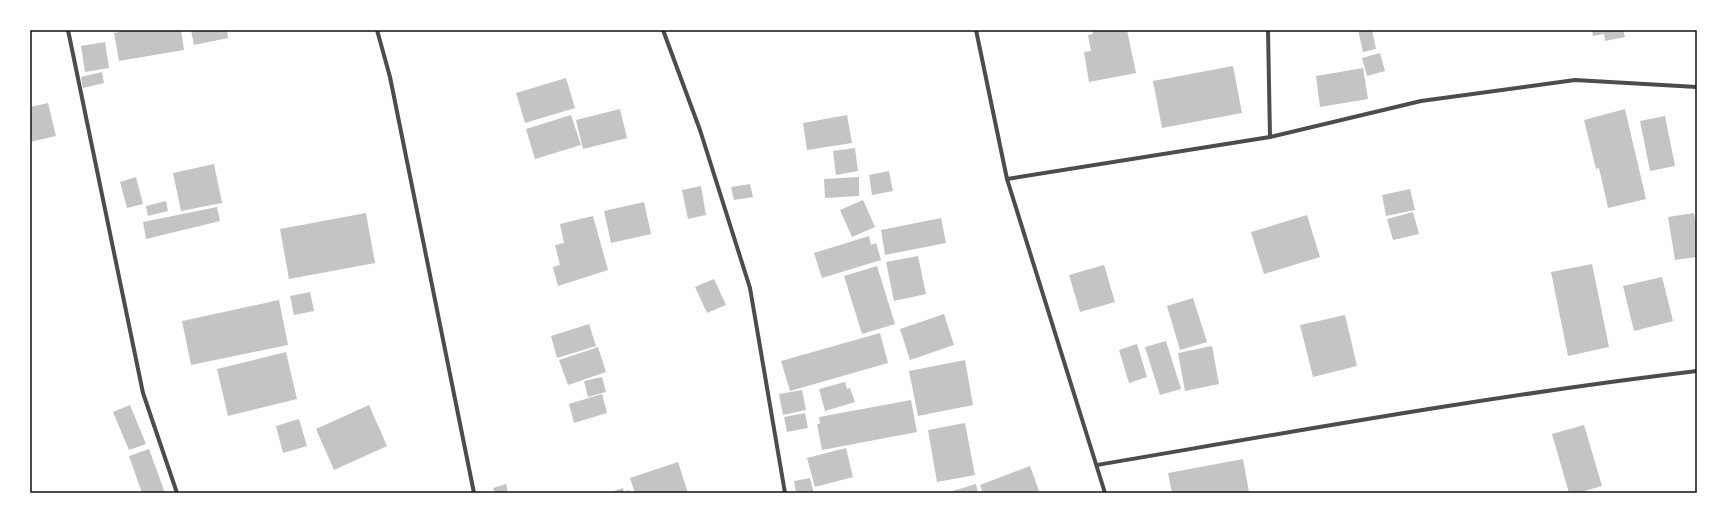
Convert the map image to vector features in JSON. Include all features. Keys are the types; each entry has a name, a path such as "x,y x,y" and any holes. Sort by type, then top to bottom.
{"street":[{"path":"68,30 143,393 178,493"},
{"path":"377,30 390,77 474,493"},
{"path":"663,30 700,130 750,288 785,493"},
{"path":"976,30 1007,179 1105,493"},
{"path":"1268,30 1270,136"},
{"path":"1007,179 1270,136 1421,101 1575,80 1697,87"},
{"path":"1097,465 1355,421 1600,383 1697,372"}],"building":[{"path":"128,30 181,30 184,50 119,61 114,33"},
{"path":"191,30 227,30 228,38 194,45"},
{"path":"1092,30 1127,30 1136,73 1089,82 1084,52 1091,51 1088,35 1093,34"},
{"path":"1358,30 1372,30 1376,49 1363,52"},
{"path":"1592,30 1623,30 1625,37 1605,41 1604,34 1593,36"},
{"path":"105,42 109,68 85,72 81,46"},
{"path":"1380,53 1385,71 1367,76 1362,58"},
{"path":"1233,66 1242,113 1162,128 1153,81"},
{"path":"1363,68 1368,99 1320,107 1316,76"},
{"path":"102,72 104,83 83,88 81,77"},
{"path":"566,78 575,108 525,123 516,93"},
{"path":"48,103 56,136 30,142 30,107"},
{"path":"620,109 627,138 583,149 576,120"},
{"path":"1625,109 1646,199 1608,208 1599,168 1596,169 1584,120"},
{"path":"571,115 581,145 535,159 526,129"},
{"path":"847,115 852,143 807,150 803,123"},
{"path":"1665,116 1675,166 1650,171 1640,121"},
{"path":"855,148 858,171 836,175 833,151"},
{"path":"214,164 222,203 181,211 173,173"},
{"path":"889,171 893,191 872,195 869,175"},
{"path":"136,177 143,204 127,208 120,182"},
{"path":"859,177 859,196 825,198 824,179"},
{"path":"750,184 753,197 734,200 731,187"},
{"path":"701,186 706,215 688,219 682,190"},
{"path":"1410,189 1415,210 1386,216 1382,195"},
{"path":"863,200 875,227 852,237 840,210"},
{"path":"166,201 168,211 148,216 146,206"},
{"path":"644,202 651,234 611,243 604,211"},
{"path":"217,207 220,221 146,239 143,222"},
{"path":"1413,212 1419,234 1393,240 1387,219"},
{"path":"366,213 375,263 289,279 280,229"},
{"path":"1694,213 1697,231 1697,257 1675,260 1668,217"},
{"path":"1307,215 1320,257 1264,274 1251,232"},
{"path":"593,216 608,270 558,286 553,267 560,265 555,245 564,243 560,224"},
{"path":"941,218 946,243 885,255 881,230"},
{"path":"869,236 871,245 876,243 881,260 822,278 814,253"},
{"path":"918,256 926,294 894,301 886,262"},
{"path":"1592,264 1609,347 1568,356 1551,272"},
{"path":"1104,265 1115,302 1080,312 1069,275"},
{"path":"877,266 895,324 862,334 844,276"},
{"path":"1662,277 1673,321 1634,331 1623,286"},
{"path":"714,279 726,305 707,313 695,287"},
{"path":"310,292 314,311 294,315 290,296"},
{"path":"1193,298 1207,342 1180,350 1167,306"},
{"path":"279,300 288,345 191,365 182,321"},
{"path":"944,314 954,345 910,360 900,329"},
{"path":"1345,315 1357,366 1313,377 1300,325"},
{"path":"589,324 596,346 557,358 551,336"},
{"path":"880,333 888,363 790,391 781,361"},
{"path":"1166,341 1181,389 1160,395 1145,347"},
{"path":"1137,344 1147,377 1129,383 1119,350"},
{"path":"1212,346 1219,384 1185,391 1178,353"},
{"path":"598,347 606,372 568,385 559,360"},
{"path":"286,352 297,399 228,416 217,369"},
{"path":"965,360 973,405 918,416 909,371"},
{"path":"602,377 606,392 588,397 584,381"},
{"path":"845,382 847,389 850,388 855,402 825,411 819,389"},
{"path":"802,390 806,410 783,415 779,394"},
{"path":"602,394 607,413 574,423 569,404"},
{"path":"911,400 917,432 822,450 817,424 820,424 819,417"},
{"path":"130,405 146,444 129,450 113,412"},
{"path":"369,405 387,446 334,470 316,429"},
{"path":"805,413 808,428 787,432 784,417"},
{"path":"299,419 307,446 283,453 276,426"},
{"path":"965,423 975,475 937,482 928,430"},
{"path":"1584,425 1602,486 1578,493 1569,493 1552,434"},
{"path":"846,448 853,477 815,487 807,458"},
{"path":"149,449 165,493 142,493 129,456"},
{"path":"1243,459 1249,492 1172,493 1168,473"},
{"path":"678,462 688,493 635,493 630,478"},
{"path":"1030,466 1039,491 1034,493 983,493 980,485"},
{"path":"810,478 814,493 796,493 794,481"},
{"path":"506,484 508,493 495,493 493,488"},
{"path":"976,484 978,493 946,493"},
{"path":"623,488 624,492 629,490 630,493 608,493"}]}
